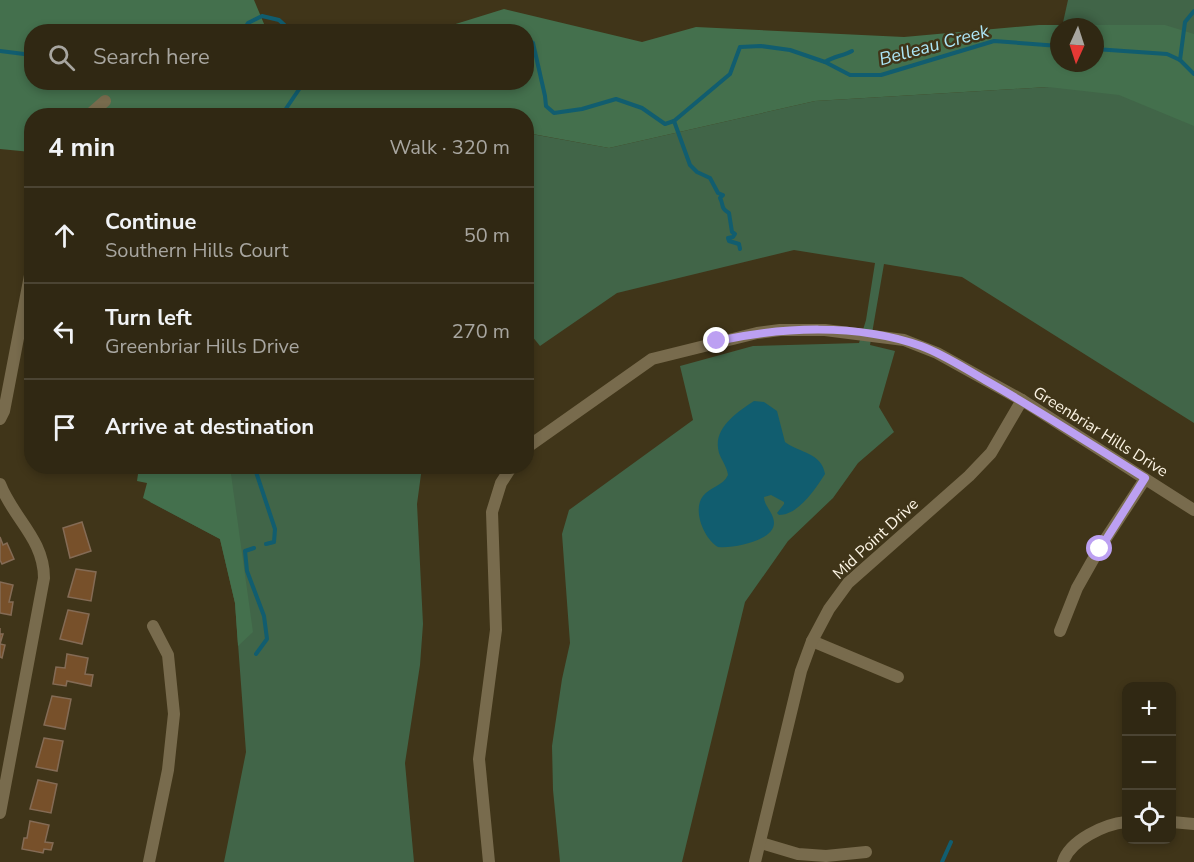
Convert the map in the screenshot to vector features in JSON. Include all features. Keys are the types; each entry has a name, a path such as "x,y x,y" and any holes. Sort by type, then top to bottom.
{"street":[{"path":"97,108 105,101"},
{"path":"0,419 4,411 24,307"},
{"name":"Greenbriar Hills Drive","path":"534,442 652,359 717,341 757,333 780,330 825,330 904,340 937,352 1022,400 1194,510"},
{"name":"Mid Point Drive","path":"755,862 801,671 812,641 829,609 848,583 969,476 991,453 1022,400"},
{"path":"489,862 479,759 496,630 492,512 501,483 507,474"},
{"path":"1060,631 1077,588 1145,478"},
{"path":"0,484 3,501 34,538 41,553 44,578 3,777 0,813"},
{"path":"149,862 168,770 174,714 168,655 153,626"},
{"path":"812,641 898,677"},
{"path":"1063,862 1065,856 1094,831 1122,822"},
{"path":"1176,822 1194,824"},
{"path":"761,843 798,854 826,856 866,852"}],"green space":[{"path":"0,0 254,0 264,24 24,24 24,90 534,90 534,24 456,24 504,9 642,42 696,27 904,37 1050,25 1050,72 1104,72 1104,25 1165,25 1194,34 1194,126 1119,95 1048,87 815,101 609,148 534,134 534,108 24,108 24,151 0,149"},
{"path":"1068,0 1194,0 1194,423 962,277 884,264 870,345 895,351 879,407 894,432 858,463 833,498 788,541 745,602 682,862 560,862 553,790 552,746 570,643 562,534 569,510 693,420 680,366 753,346 859,343 866,320 875,263 794,250 617,293 540,346 534,339 534,134 609,148 815,101 1048,87 1055,72 1104,72 1104,18 1064,18"},
{"path":"138,474 231,474 253,632 238,646 235,603 220,539 143,498 147,483 137,481"},
{"path":"157,474 421,474 417,504 423,624 420,665 405,763 414,862 224,862 246,752 235,603 220,539 150,502"}],"water":[{"path":"754,401 764,402 777,411 785,442 810,454 820,462 825,474 805,500 786,514 777,513 784,502 771,495 764,497 774,523 767,535 742,545 718,547 708,538 701,524 700,502 706,493 723,482 728,475 719,453 719,436 722,429 733,416"}],"building":[{"path":"82,522 91,551 70,558 63,528"},
{"path":"0,537 3,545 7,543 14,559 2,564 0,560"},
{"path":"76,569 96,572 91,601 68,597"},
{"path":"0,582 13,585 9,602 13,602 11,615 0,613"},
{"path":"68,610 89,614 82,644 60,639"},
{"path":"0,644 5,645 2,658 0,657"},
{"path":"67,654 88,658 85,674 93,675 91,686 67,681 66,686 53,684 56,667 65,668"},
{"path":"52,696 71,699 65,729 44,725"},
{"path":"44,738 63,741 57,771 36,767"},
{"path":"38,780 57,784 51,813 30,809"},
{"path":"30,821 49,825 45,842 53,843 51,850 44,849 43,853 22,849"}],"waterway":[{"path":"1180,60 1185,22 1194,11"},
{"name":"Belleau Creek","path":"247,24 262,16 279,20 283,24"},
{"name":"Belleau Creek","path":"534,47 546,106 554,113 582,109 616,99 642,108 665,124 674,121 730,74 740,47 761,46 790,50 825,62 850,75 881,75 994,41 1050,45"},
{"name":"Belleau Creek","path":"1104,50 1167,54 1180,60 1194,74"},
{"name":"Belleau Creek","path":"0,51 24,54"},
{"path":"825,62 852,51"},
{"path":"286,108 299,90"},
{"path":"674,121 690,165 697,172 710,178 718,193 723,195 720,198 723,208 729,213 732,232 735,234 728,238 729,241 739,244 740,249"},
{"path":"257,474 275,529 274,542 266,544"},
{"path":"254,548 245,551 247,571 264,616 267,639 256,654"},
{"path":"942,862 951,842"}],"route":[{"path":"717,341 780,330 825,330 904,340 937,352 1022,400 1145,478 1100,549"}]}
